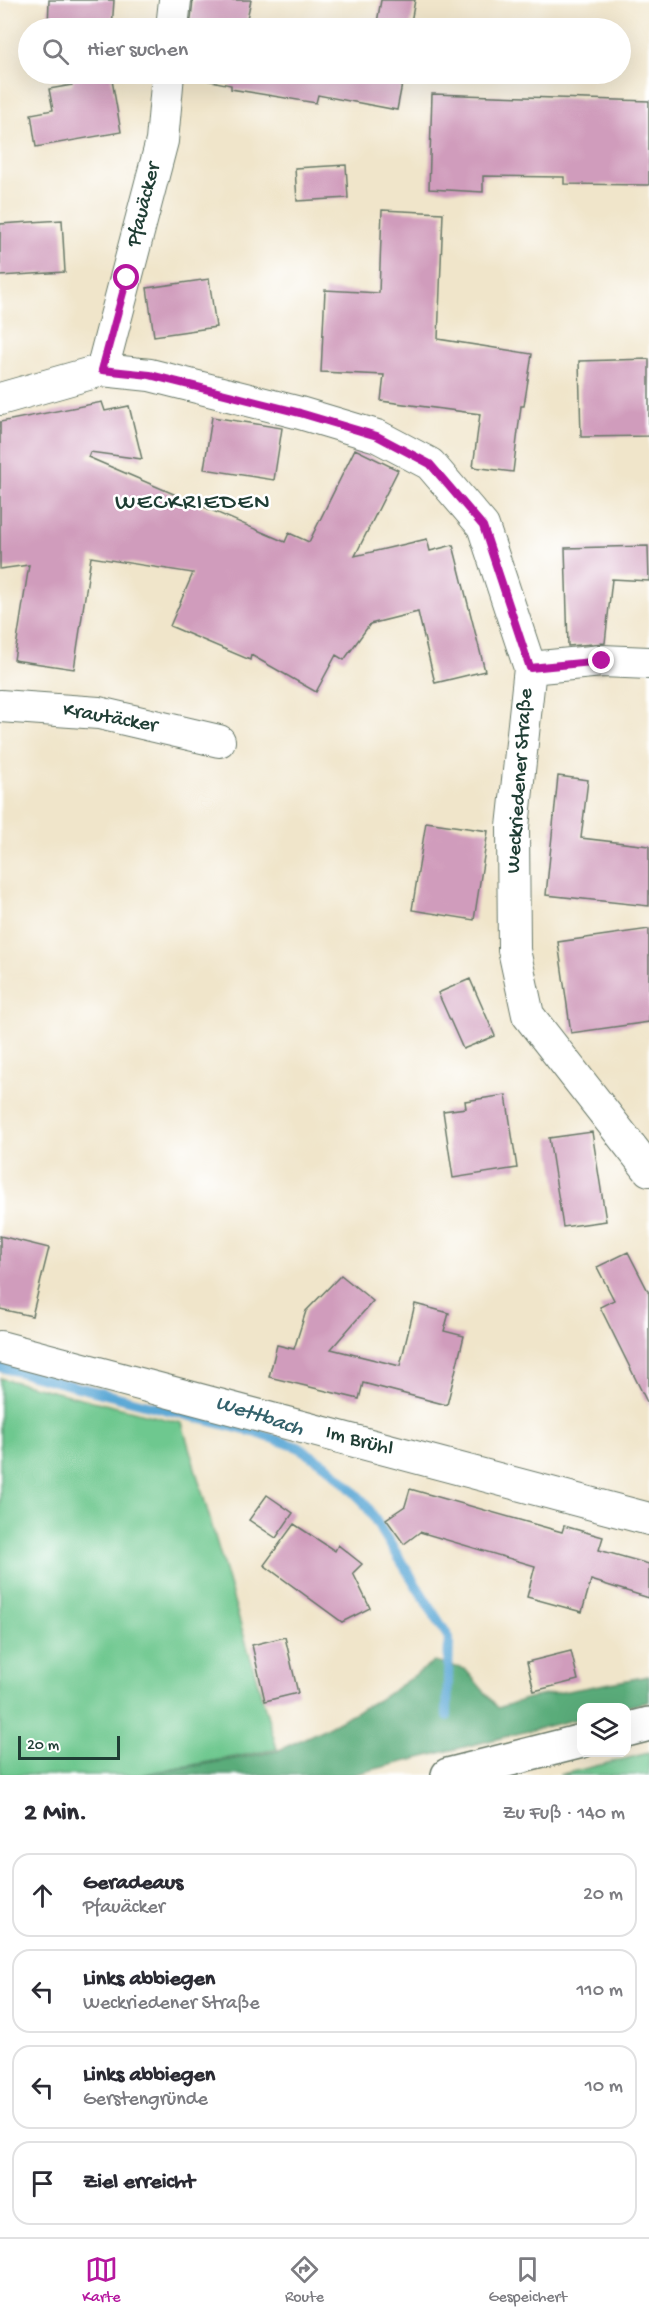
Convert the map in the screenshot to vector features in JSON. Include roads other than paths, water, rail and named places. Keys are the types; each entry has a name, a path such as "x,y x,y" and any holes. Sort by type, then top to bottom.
{"main road":[{"path":"631,1729 649,1724"},
{"path":"448,1775 577,1742"}],"street":[{"path":"173,18 175,0"},
{"name":"Pfauäcker","path":"102,370 162,141 167,84"},
{"name":"Weckriedener Straße","path":"0,399 102,370 150,375 300,413 377,436 430,464 483,526 530,668 513,827 514,950 528,1015 649,1170"},
{"path":"530,668 602,661 649,663"},
{"name":"Krautäcker","path":"0,706 99,713 219,741"},
{"name":"Im Brühl","path":"0,1347 649,1519"}],"waterway":[{"name":"Wettbach","path":"0,1367 257,1433 298,1447 330,1468 364,1502 449,1638 447,1716"}],"district":[{"name":"WECKRIEDEN","path":"193,503"}]}
